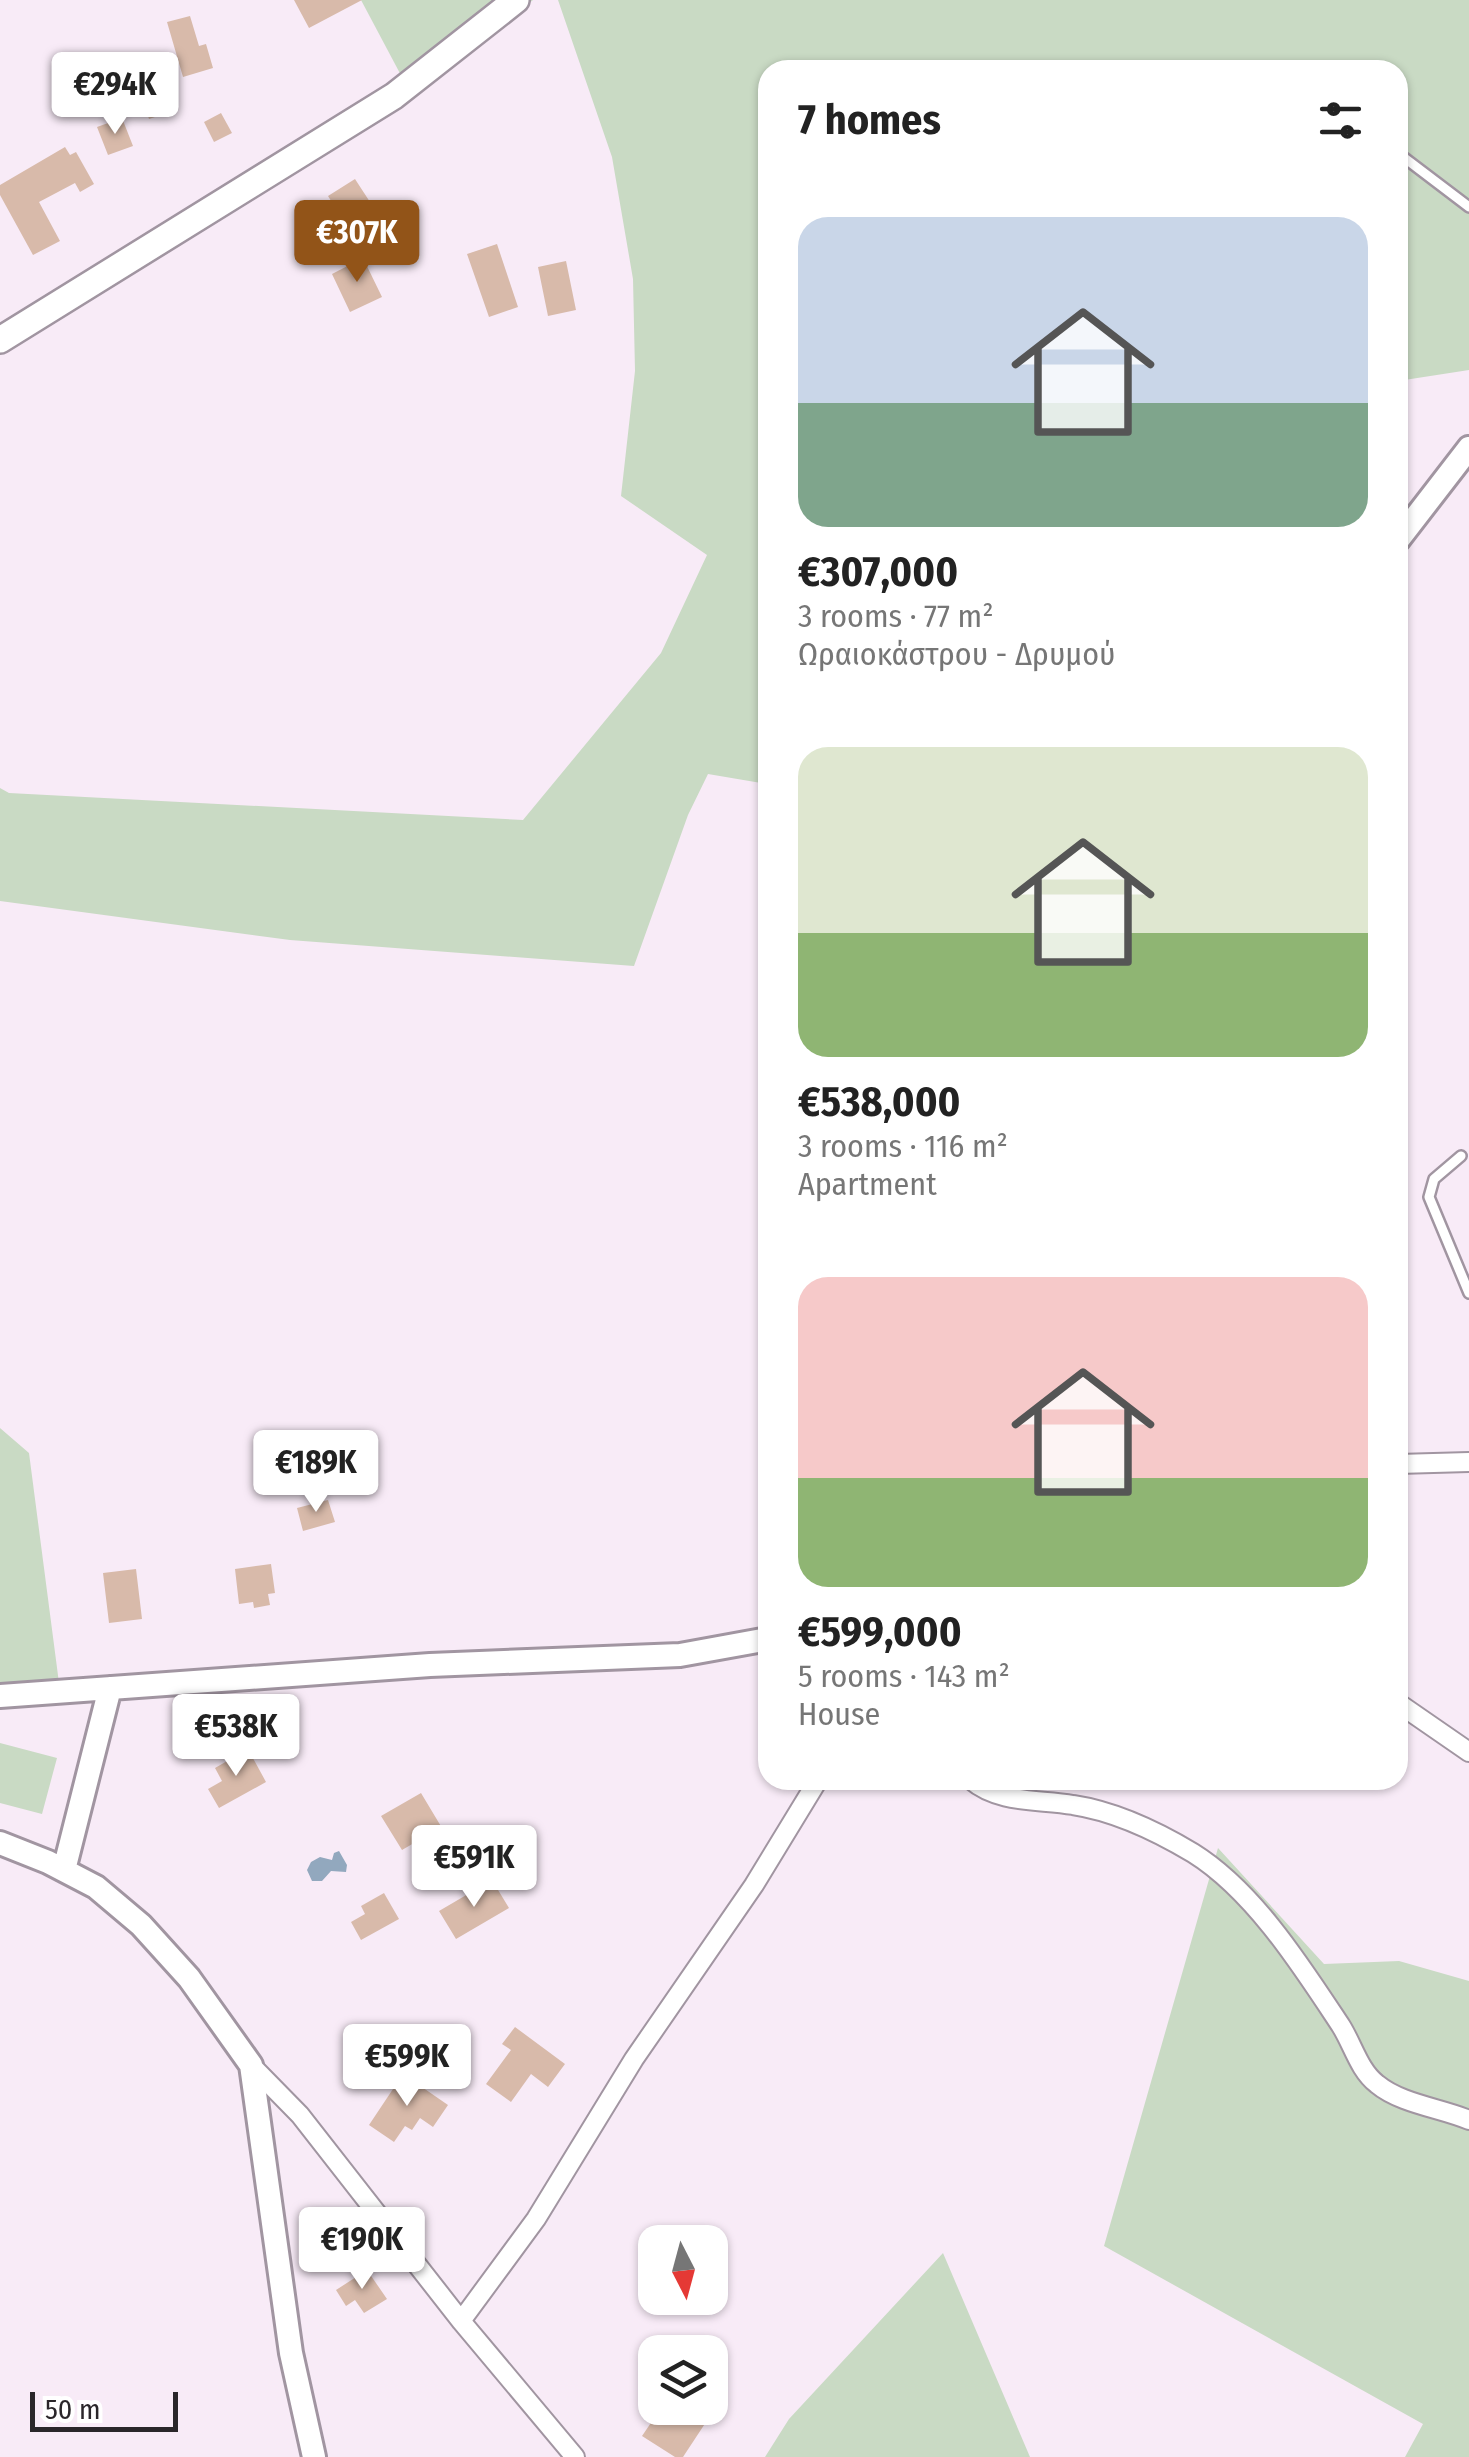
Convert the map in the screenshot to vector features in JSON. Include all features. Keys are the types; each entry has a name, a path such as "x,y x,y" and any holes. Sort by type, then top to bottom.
{"main road":[{"path":"0,340 394,96 516,0"}],"street":[{"path":"1408,527 1469,448"},
{"path":"1408,1464 1469,1462"},
{"path":"0,1696 430,1665 680,1655 758,1641"},
{"path":"64,1870 110,1688"},
{"path":"1408,1710 1469,1752"},
{"path":"462,2321 536,2219 634,2059 754,1885 812,1790"},
{"path":"989,1790 1024,1800 1099,1811 1194,1854 1237,1891 1286,1946 1347,2036 1363,2069 1378,2085 1469,2120"},
{"path":"0,1843 96,1887 141,1925 190,1978 251,2066 300,2115 575,2457"},
{"path":"251,2066 292,2353 314,2457"}],"lane":[{"path":"1408,161 1469,207"},
{"path":"1462,1156 1434,1179 1428,1197 1469,1293"}],"green space":[{"path":"361,0 533,0 412,96"},
{"path":"558,0 1469,0 1469,370 1408,379 1408,60 758,60 758,782 708,774 688,815 634,966 290,940 0,901 0,788 9,793 523,820 661,653 707,555 621,496 635,371 633,279 612,157"},
{"path":"0,1428 29,1453 59,1683 0,1691"},
{"path":"0,1743 57,1758 42,1814 0,1803"},
{"path":"1218,1848 1324,1964 1399,1961 1469,1981 1469,2457 1405,2457 1423,2424 1104,2246"},
{"path":"943,2253 1030,2457 765,2457 789,2419"}],"water":[{"path":"339,1851 347,1865 346,1872 331,1871 322,1881 312,1881 307,1870 311,1862 320,1857 332,1860"}],"building":[{"path":"294,0 362,0 309,28"},
{"path":"190,16 199,46 206,44 213,68 183,77 167,22"},
{"path":"162,77 173,111 149,119 138,86"},
{"path":"221,113 232,133 214,142 204,122"},
{"path":"122,118 133,146 108,155 97,127"},
{"path":"65,147 70,155 76,152 94,184 80,192 75,183 39,202 60,241 33,255 0,195 0,185"},
{"path":"355,179 383,222 355,239 328,196"},
{"path":"497,244 518,307 489,317 467,254"},
{"path":"363,258 382,297 350,312 332,274"},
{"path":"566,261 576,310 548,316 538,267"},
{"path":"328,1500 335,1522 303,1531 297,1508"},
{"path":"271,1564 275,1593 268,1594 270,1605 254,1608 253,1602 239,1604 235,1569"},
{"path":"136,1569 142,1619 109,1623 103,1573"},
{"path":"248,1749 266,1782 219,1808 208,1789 222,1781 215,1768"},
{"path":"421,1793 445,1833 430,1842 426,1836 402,1850 381,1816"},
{"path":"492,1880 509,1908 456,1939 439,1911"},
{"path":"384,1893 399,1919 361,1940 351,1922 365,1914 361,1906"},
{"path":"515,2027 565,2064 548,2087 531,2074 511,2102 486,2084 511,2050 502,2044"},
{"path":"403,2074 448,2105 433,2127 420,2118 412,2130 405,2126 394,2142 369,2125"},
{"path":"367,2270 387,2299 364,2313 355,2300 346,2306 336,2290"},
{"path":"649,2425 704,2425 683,2457 675,2457 642,2436"}]}
